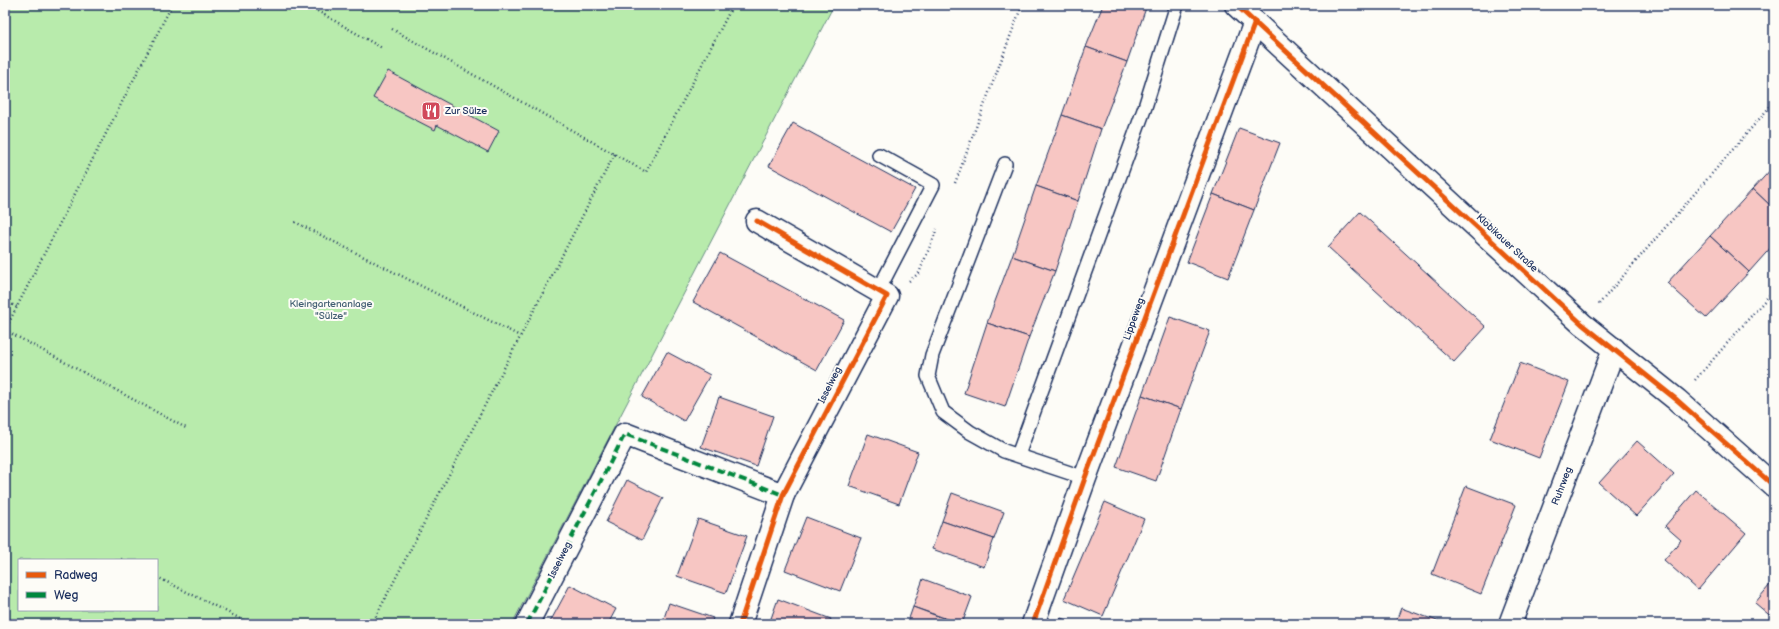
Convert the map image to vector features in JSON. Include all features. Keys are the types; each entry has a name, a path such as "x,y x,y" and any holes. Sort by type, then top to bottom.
{"street":[{"name":"Klobikauer Straße","path":"1236,5 1582,324 1677,400 1774,486"},
{"name":"Lippeweg","path":"1033,624 1085,478 1255,22"},
{"path":"757,221 882,293"},
{"name":"Isselweg","path":"740,624 783,495 882,293"},
{"name":"Ruhrweg","path":"1510,624 1614,349"},
{"name":"Isselweg","path":"527,624 625,434 783,495"}],"lane":[{"path":"1018,455 1145,107 1177,5"},
{"path":"879,155 933,185 882,293"},
{"path":"1005,164 932,356 928,376 943,412 970,432 1004,450 1085,478"}],"path":[{"path":"172,5 5,330 186,428"},
{"path":"307,5 382,48"},
{"path":"392,29 615,153 646,172 733,5"},
{"path":"953,188 1022,5"},
{"path":"1582,324 1774,102"},
{"path":"372,624 615,153"},
{"path":"295,222 520,336"},
{"path":"882,293 919,273 939,224"},
{"path":"1677,400 1774,290"},
{"path":"5,301 17,307"},
{"path":"158,578 251,624"}],"green space":[{"name":"Kleingartenanlage \"Sülze\"","path":"5,5 834,5 512,624 5,624"}],"building":[{"path":"1103,5 1147,5 1127,62 1086,47"},
{"path":"1086,47 1127,62 1101,129 1062,115"},
{"name":"Zur Sülze","path":"388,71 499,131 488,152 437,125 435,130 373,98"},
{"path":"1062,115 1101,129 1078,201 1036,186"},
{"path":"793,123 915,189 891,232 769,166"},
{"path":"1239,128 1280,143 1254,210 1213,194"},
{"path":"1774,166 1774,209 1753,189"},
{"path":"1036,186 1078,201 1055,271 1012,256"},
{"path":"1753,189 1774,209 1774,244 1749,272 1710,236"},
{"path":"1213,194 1254,210 1228,278 1187,262"},
{"path":"1360,212 1486,327 1454,362 1328,247"},
{"path":"1710,236 1749,272 1706,318 1667,283"},
{"path":"720,253 844,320 817,370 693,302"},
{"path":"1012,256 1055,271 1029,337 987,323"},
{"path":"1170,317 1210,331 1181,409 1142,395"},
{"path":"987,323 1029,337 1005,407 964,393"},
{"path":"667,352 710,375 684,421 642,397"},
{"path":"1520,363 1569,382 1539,458 1490,439"},
{"path":"1142,395 1181,409 1156,481 1116,467"},
{"path":"719,397 773,416 756,466 701,447"},
{"path":"868,434 918,452 899,504 849,486"},
{"path":"1637,441 1674,474 1636,516 1599,483"},
{"path":"627,480 663,498 642,540 606,522"},
{"path":"1466,486 1516,505 1481,594 1432,574"},
{"path":"1696,490 1746,533 1698,590 1664,560 1681,540 1665,526"},
{"path":"952,493 1004,512 994,539 942,521"},
{"path":"1105,502 1144,519 1103,616 1064,599"},
{"path":"806,517 861,538 840,591 785,570"},
{"path":"698,519 747,536 726,593 677,576"},
{"path":"942,521 994,539 984,567 932,549"},
{"path":"923,579 972,597 962,624 913,607"},
{"path":"1774,580 1774,619 1755,603"},
{"path":"570,585 616,609 608,624 549,624"},
{"path":"778,599 831,619 829,624 769,624"},
{"path":"669,603 713,618 711,624 662,624"},
{"path":"913,607 959,624 907,624"},
{"path":"1401,608 1446,624 1395,624"},
{"path":"1061,618 1077,624 1058,624"}],"marked path":[{"path":"527,624 625,434 783,495"}],"cycle path":[{"path":"1236,5 1582,324 1677,400 1774,486"},
{"path":"1033,624 1085,478 1255,22"},
{"path":"740,624 783,495 887,296 757,221"}],"place":[{"name":"Zur Sülze","path":"431,111"}]}
